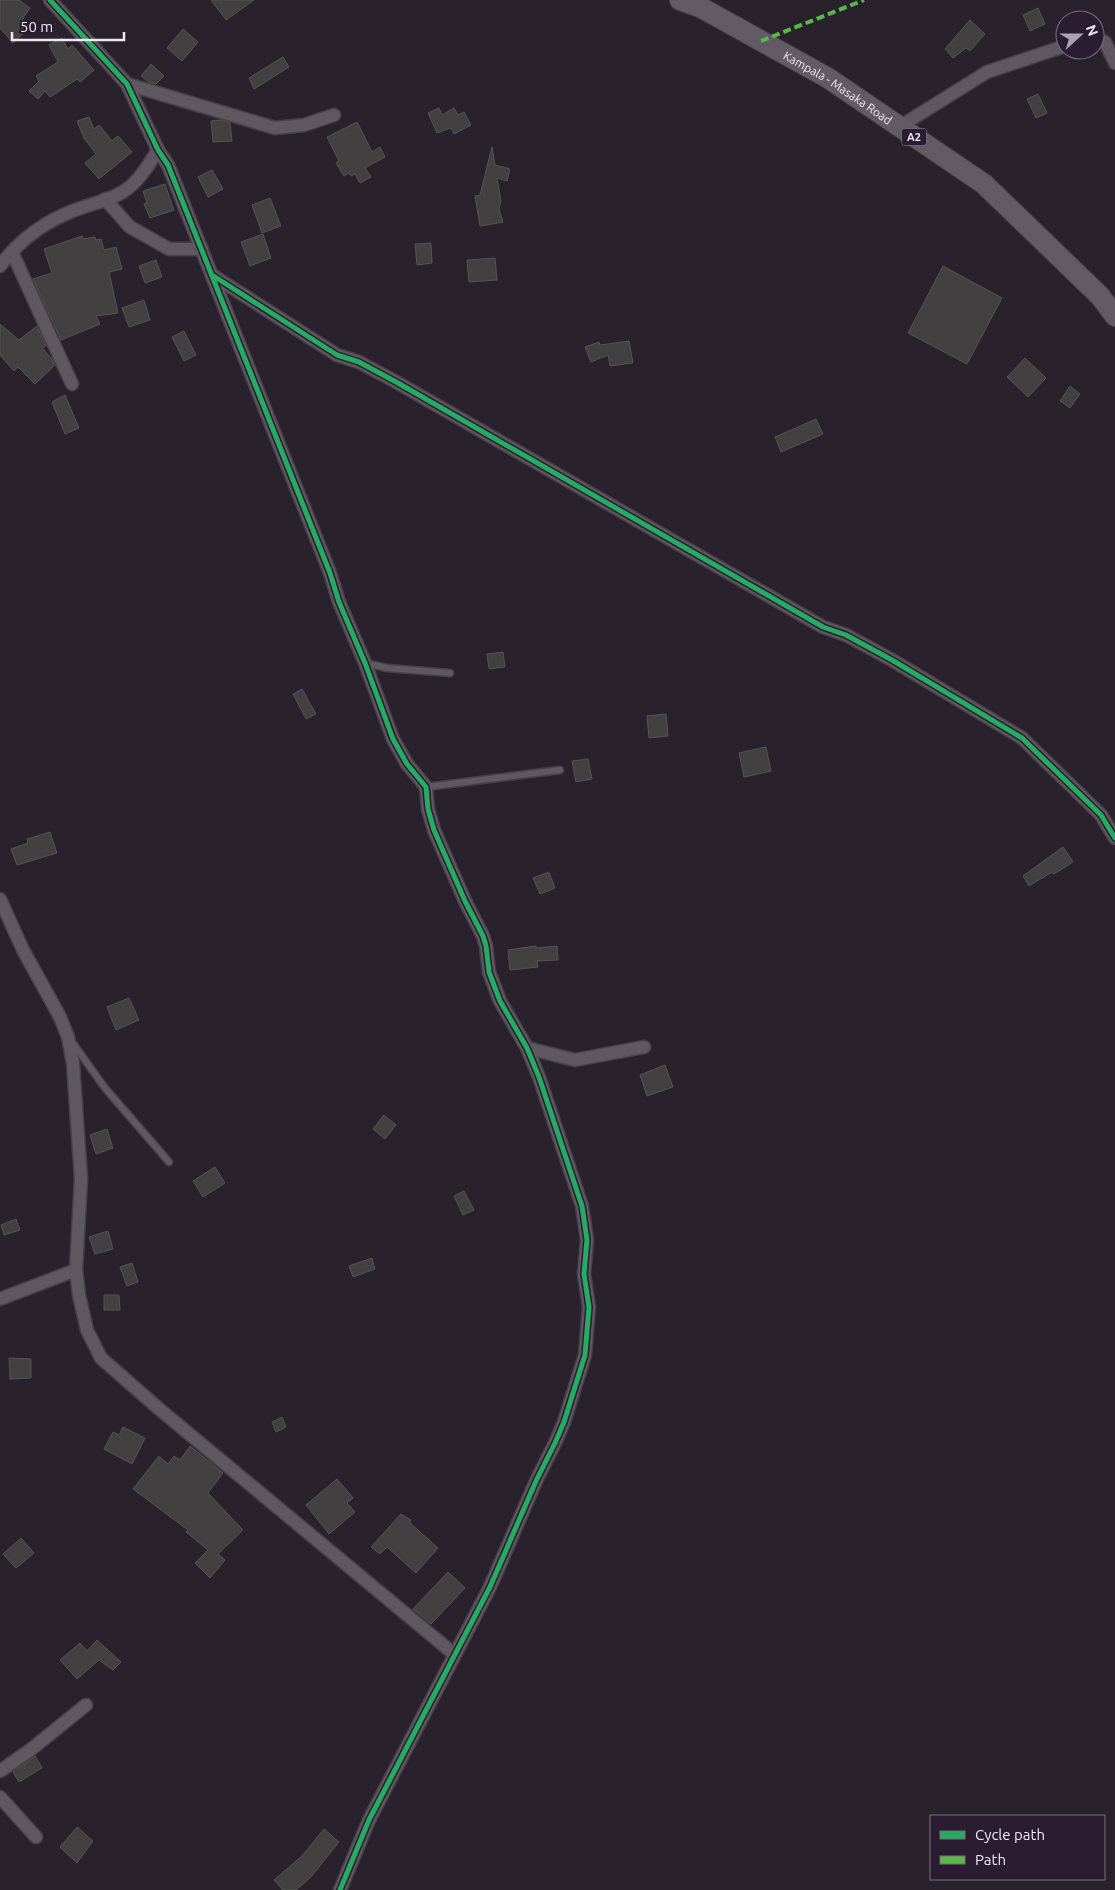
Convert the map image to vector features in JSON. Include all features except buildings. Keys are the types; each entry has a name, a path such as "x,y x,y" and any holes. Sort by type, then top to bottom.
{"main road":[{"name":"Kampala - Masaka Road","path":"680,0 700,7 828,78 984,184 1100,296 1115,316"}],"street":[{"path":"50,0 127,84 158,150 168,165 394,739 407,764 426,787 428,809 434,830 464,902 483,936 492,982 500,1001 527,1048 539,1077 586,1220 588,1240 584,1274 589,1307 588,1334 585,1355 558,1436 490,1586 369,1820 340,1890"},
{"path":"1105,42 1115,63"},
{"path":"899,127 987,72 1055,49"},
{"path":"127,84 275,128 304,125 334,114"},
{"path":"0,266 30,235 52,221 70,212 121,193 141,177 158,150"},
{"path":"105,200 130,227 169,249 202,249"},
{"path":"12,252 72,384"},
{"path":"212,275 337,355 359,362 398,383 823,627 846,635 892,660 1022,738 1102,815 1115,838"},
{"path":"0,899 23,950 60,1017 68,1037 73,1064 81,1178 76,1270 79,1295 87,1330 101,1358 158,1408 454,1654"},
{"path":"527,1048 575,1060 644,1047"},
{"path":"0,1299 76,1270"},
{"path":"0,1771 29,1751 86,1705"},
{"path":"0,1797 36,1838"}],"lane":[{"path":"365,663 387,668 450,673"},
{"path":"426,787 560,770"},
{"path":"68,1037 105,1088 169,1162"}],"marked path":[{"path":"761,41 864,0"}],"cycle path":[{"path":"50,0 127,84 158,150 168,165 330,573 339,602 365,663 393,739 407,764 426,787 428,809 434,830 465,901 483,936 489,972 500,1001 527,1048 539,1077 582,1206 587,1240 584,1274 589,1307 585,1355 564,1422 490,1587 369,1820 340,1890"},
{"path":"212,275 337,355 359,362 398,383 823,627 846,635 892,660 1022,738 1101,815 1115,838"}]}
